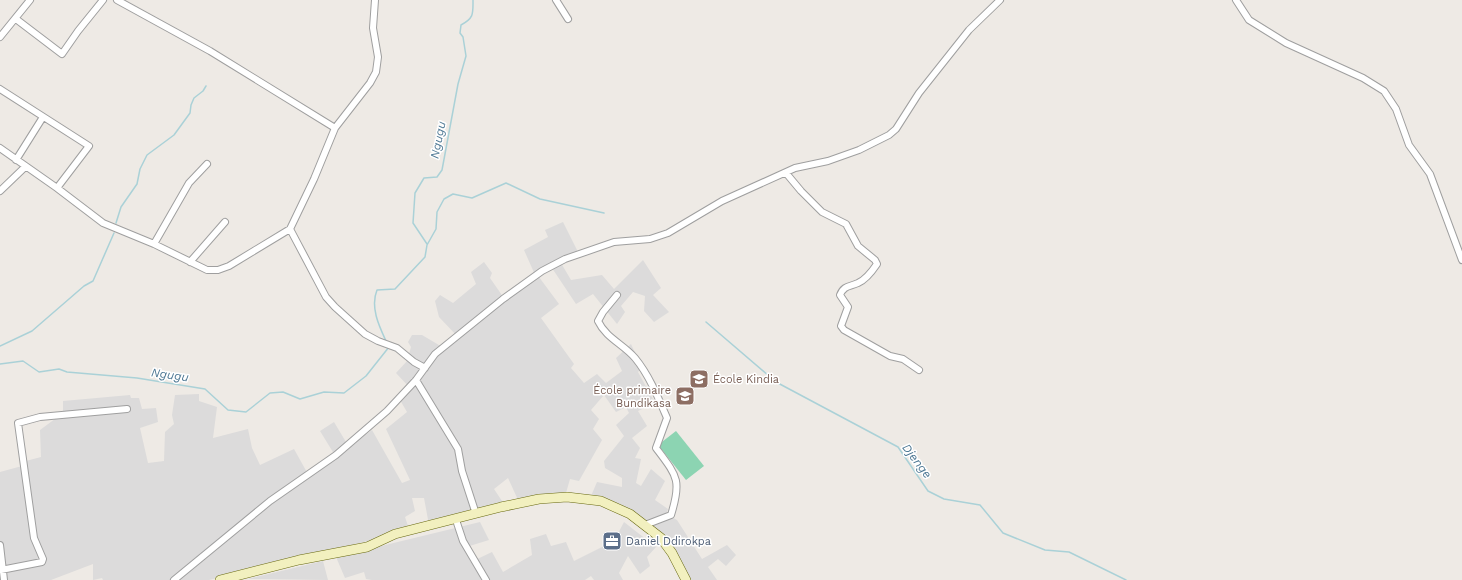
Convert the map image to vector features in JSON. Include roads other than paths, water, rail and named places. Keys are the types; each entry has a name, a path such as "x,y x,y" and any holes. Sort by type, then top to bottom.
{"main road":[{"path":"220,580 299,560 367,547 395,534 476,514 539,500 567,497 601,502 630,514 661,538 672,553 686,580"}],"street":[{"path":"0,37 30,0"},
{"path":"16,19 62,54 78,31 104,0"},
{"path":"117,0 210,51 335,128"},
{"path":"0,148 57,188 103,223 154,244 207,270 218,270 229,266 290,229 314,179 335,128 370,83 376,72 378,57 372,28 375,0"},
{"path":"556,0 568,19"},
{"path":"174,580 270,501 336,455 387,411 416,380 435,354 530,279 559,262 614,242 650,239 668,232 722,201 795,168 828,161 859,150 889,135 896,129 920,93 968,30 1000,0"},
{"path":"1236,0 1249,20 1286,43 1364,78 1384,91 1396,109 1409,145 1430,174 1462,260"},
{"path":"0,89 89,146 57,188"},
{"path":"16,160 43,117"},
{"path":"154,244 189,183 207,164"},
{"path":"0,191 25,167"},
{"path":"786,173 800,191 822,212 846,224 858,246 875,260 877,264 859,283 847,286 841,291 841,299 848,307 841,326 844,330 890,356 903,359 919,370"},
{"path":"190,262 225,222"},
{"path":"290,229 326,297 346,318 376,340 398,348 414,362 425,368"},
{"path":"617,295 598,321 603,331 634,358 655,390 667,418 656,448 674,472 678,482 676,498 671,515 645,525"},
{"path":"416,380 458,449 462,471 476,514"},
{"path":"1,570 42,562 43,559 34,538 18,422 40,416 127,409"},
{"path":"456,520 463,540 486,580"},
{"path":"0,545 2,549 1,570 4,580"}],"waterway":[{"name":"Ngugu","path":"427,244 413,223 415,193 424,178 437,177 442,170 458,84 466,56 463,37 460,33 461,25 471,18 473,0"},
{"path":"116,223 121,207 137,184 140,169 147,155 174,135 190,113 194,98 203,91 206,86"},
{"path":"386,341 376,316 374,303 377,290 395,289 425,257 427,245 436,229 437,212 444,199 453,194 472,198 506,183 540,199 604,213"},
{"path":"0,346 32,331 84,286 93,281 114,233"},
{"name":"Djenge","path":"706,322 776,382 898,447 928,491 944,499 980,505 1003,533 1045,550 1069,552 1126,580"},
{"name":"Ngugu","path":"0,364 23,361 39,372 59,369 67,372 137,378 205,389 228,410 246,412 270,393 283,392 300,399 324,392 344,393 366,376 389,347"}],"place":[{"name":"École Kindia","path":"699,379"},
{"name":"École primaire Bundikasa","path":"685,396"},
{"name":"Daniel Ddirokpa","path":"612,541"}]}
